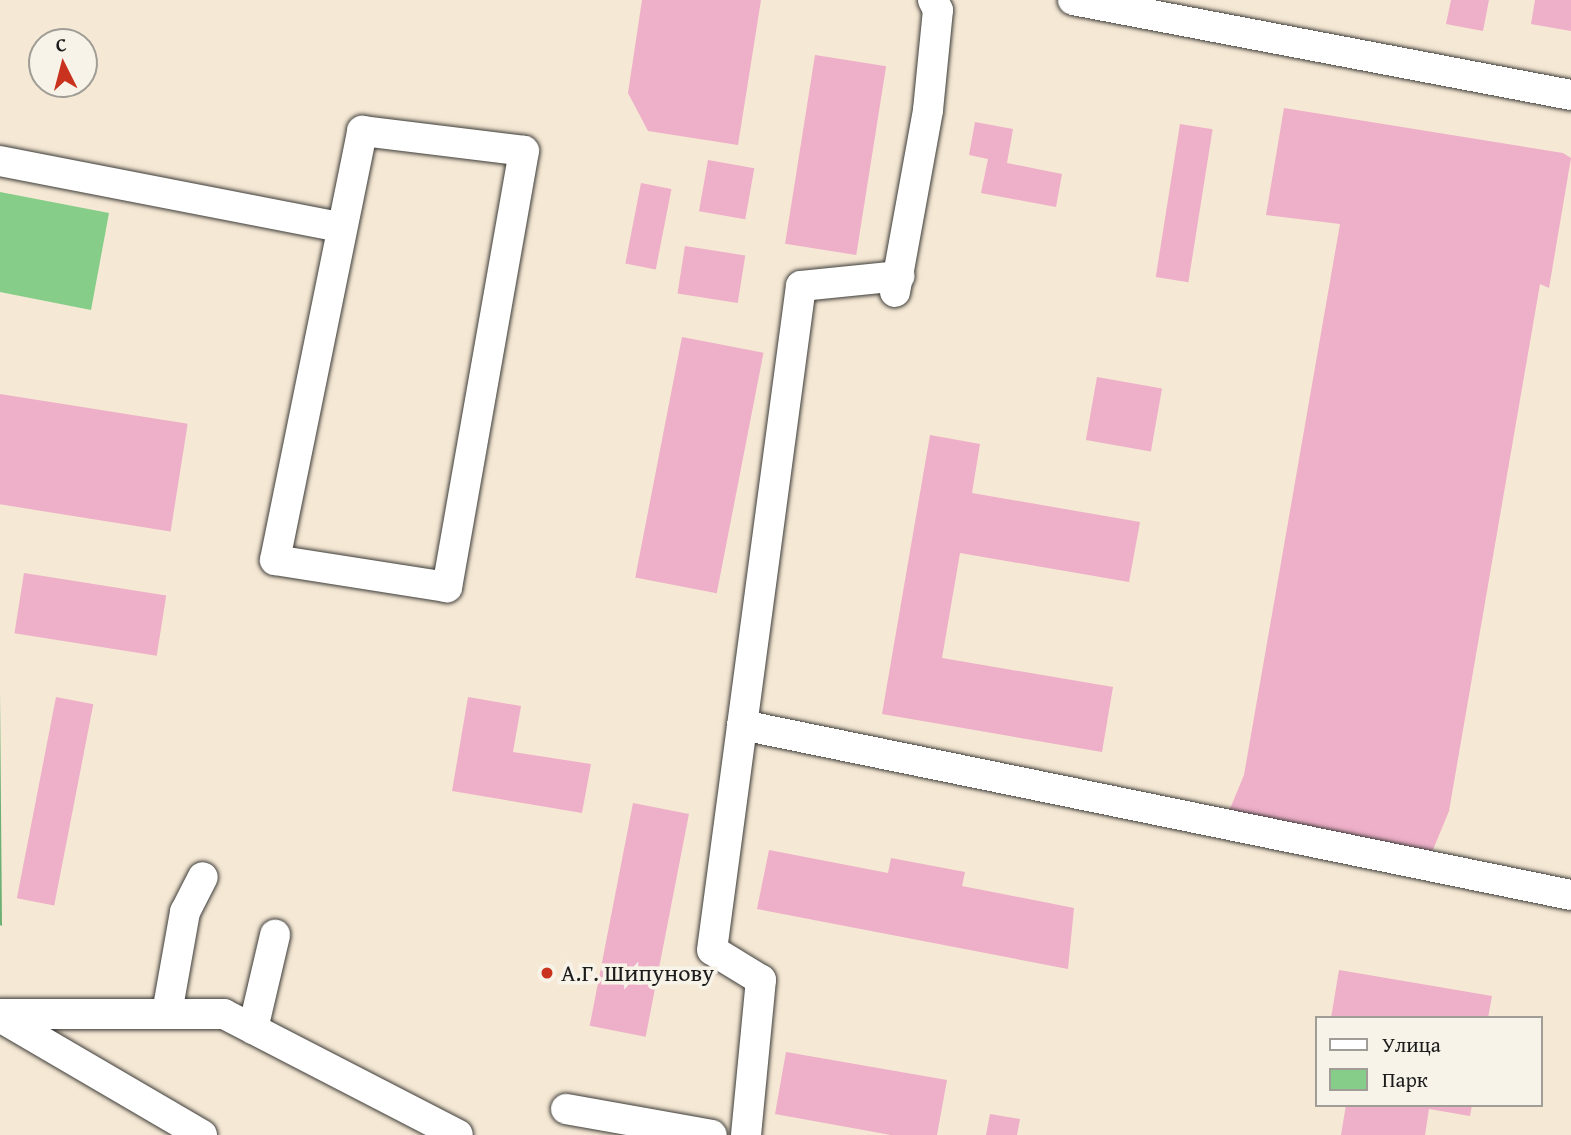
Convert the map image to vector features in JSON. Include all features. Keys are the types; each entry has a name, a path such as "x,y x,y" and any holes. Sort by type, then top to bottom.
{"street":[{"path":"746,1135 761,980 712,950 801,286 897,284 928,110 938,9 933,0"},
{"path":"1073,0 1571,95"},
{"path":"362,131 524,151 447,587 275,560 340,227 362,131"},
{"path":"0,161 340,227"},
{"path":"742,725 1571,895"},
{"path":"167,1013 185,912 203,877"},
{"path":"253,1029 275,935"},
{"path":"0,1015 224,1014 457,1135"},
{"path":"0,1015 141,1111 202,1135"},
{"path":"566,1109 712,1135"}],"green space":[{"path":"0,192 109,213 91,310 0,292"},
{"path":"0,691 2,926 0,925"}],"building":[{"path":"642,0 761,0 738,145 648,131 628,93"},
{"path":"1451,0 1489,0 1483,31 1446,24"},
{"path":"1535,0 1571,0 1571,31 1531,24"},
{"path":"815,55 886,66 856,255 785,244"},
{"path":"1284,108 1563,153 1571,158 1549,288 1540,284 1449,811 1432,852 1227,816 1244,775 1340,224 1266,215"},
{"path":"975,122 1013,129 1007,163 1062,174 1056,207 981,193 988,159 969,155"},
{"path":"1180,124 1213,129 1188,282 1156,277"},
{"path":"708,160 754,168 745,219 699,211"},
{"path":"641,183 671,189 656,269 625,263"},
{"path":"685,246 745,256 738,303 677,293"},
{"path":"682,337 763,353 717,593 635,577"},
{"path":"1097,377 1162,388 1151,451 1086,440"},
{"path":"0,394 188,424 171,531 0,504"},
{"path":"930,435 980,444 972,493 1140,522 1129,582 960,553 942,658 1113,687 1102,752 882,714"},
{"path":"24,573 166,596 157,656 14,633"},
{"path":"56,697 93,704 54,905 17,898"},
{"path":"468,697 521,706 513,752 591,764 582,813 452,791"},
{"path":"633,803 689,814 646,1037 590,1026"},
{"path":"769,850 888,873 891,858 965,872 962,886 1074,908 1068,969 757,909"},
{"path":"1339,970 1492,996 1488,1016 1331,1016"},
{"path":"786,1052 947,1080 937,1135 891,1135 775,1114"},
{"path":"1346,1107 1472,1107 1470,1116 1429,1109 1425,1135 1341,1135"},
{"path":"990,1114 1020,1119 1017,1135 986,1135"}],"place":[{"name":"А.Г. Шипунову","path":"547,973"}]}
